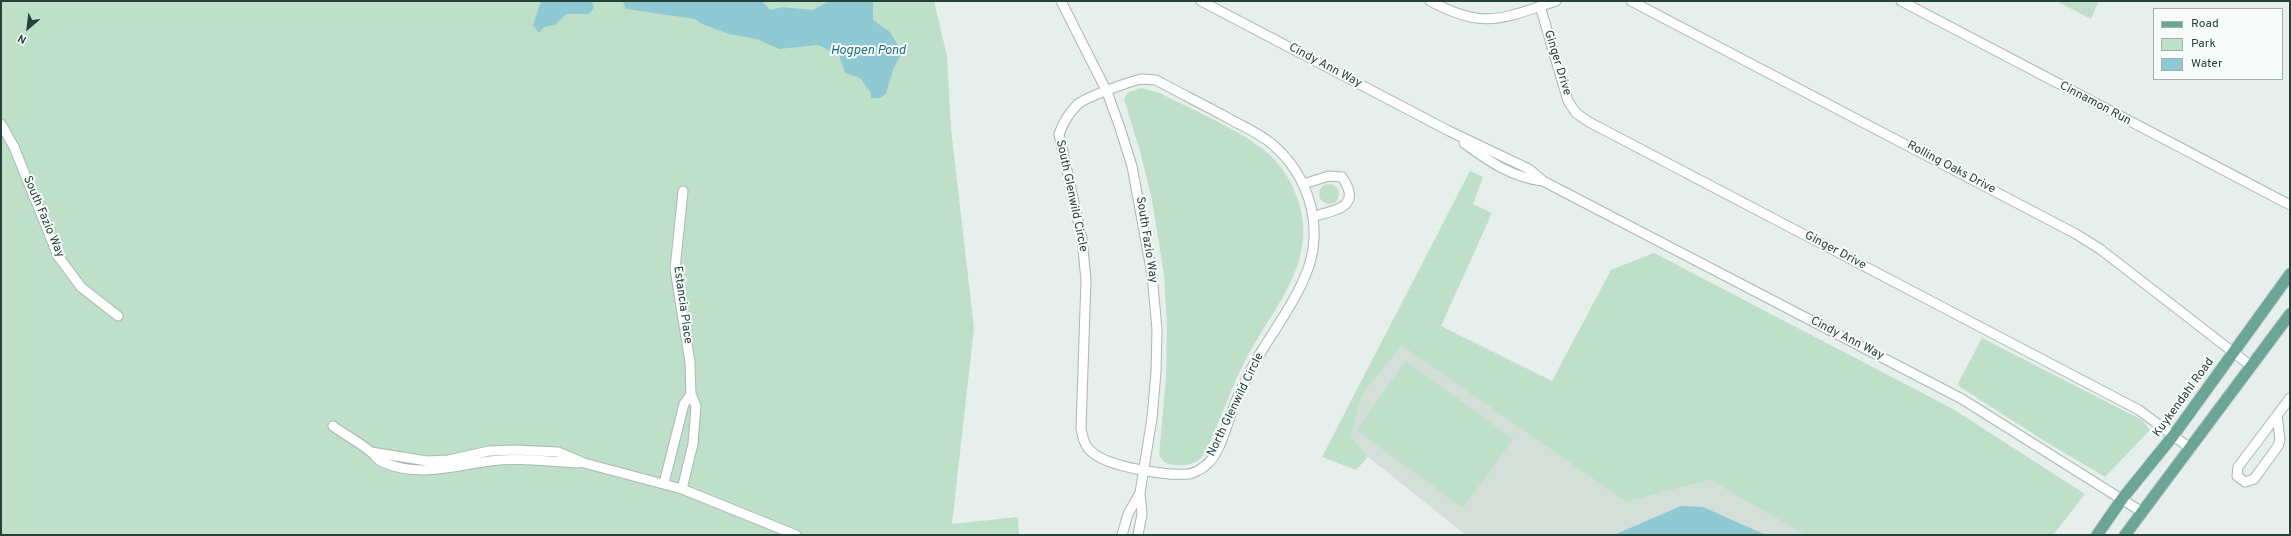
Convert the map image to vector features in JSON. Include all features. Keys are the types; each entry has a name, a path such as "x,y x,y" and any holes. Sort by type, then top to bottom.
{"main road":[{"name":"Kuykendahl Road","path":"2097,535 2122,499 2173,436 2290,274"},
{"path":"2125,535 2191,449 2290,314"}],"street":[{"name":"South Fazio Way","path":"1061,1 1107,92 1132,166 1152,275 1157,329 1152,418 1145,470 1140,493 1128,514 1122,535"},
{"name":"Cindy Ann Way","path":"1201,1 1448,131 1492,163 1525,179 1543,182 1962,399 2142,512"},
{"path":"1430,1 1463,17 1479,20 1499,19 1556,1"},
{"name":"Rolling Oaks Drive","path":"1631,1 2076,234 2100,249 2251,366"},
{"name":"Cinnamon Run","path":"1901,1 2290,206"},
{"name":"Ginger Drive","path":"1540,6 1568,102 1576,113 1589,122 2139,410 2191,449"},
{"name":"South Glenwild Circle","path":"1145,470 1108,462 1092,453 1083,441 1081,428 1086,280 1082,239 1059,134 1066,118 1078,104 1127,82 1141,79 1156,80 1266,140 1287,160 1304,184 1311,201 1314,216 1314,245"},
{"name":"South Fazio Way","path":"1,124 14,147 58,256 81,287 118,316"},
{"path":"1304,184 1330,176 1342,177 1350,188 1349,200 1341,210 1314,216"},
{"name":"Estancia Place","path":"682,489 694,440 696,406 691,394 690,362 675,268 683,191"},
{"name":"North Glenwild Circle","path":"1145,470 1191,474 1206,465 1216,452 1236,399 1253,365 1301,285 1309,265 1314,245"},
{"name":"Estancia Place","path":"664,483 684,404 691,394"},
{"path":"2277,415 2280,440 2278,446 2254,479 2245,482 2241,480 2237,476 2238,467 2277,415 2290,398"},
{"path":"333,426 371,452 427,461 449,460 489,451 516,450 558,452 584,463 682,489 796,535"},
{"name":"South Fazio Way","path":"1138,535 1142,514 1140,493"}],"shaded area":[{"path":"1402,346 1626,502 1710,480 1805,535 1466,535 1368,457 1351,436 1363,393"}],"green space":[{"path":"1,1 934,1 947,56 951,129 974,328 952,524 1018,517 1019,535 1,535"},
{"path":"2056,1 2099,1 2091,19"},
{"path":"1142,88 1160,93 1219,122 1262,148 1282,168 1293,187 1300,207 1303,229 1302,249 1288,288 1239,372 1205,453 1197,461 1187,465 1165,463 1159,456 1166,377 1167,326 1164,275 1152,200 1140,151 1124,99 1128,92"},
{"path":"1470,171 1483,177 1473,204 1492,213 1441,326 1552,381 1611,270 1654,253 1953,409 2085,494 2053,535 1805,535 1710,480 1626,502 1402,346 1363,393 1351,436 1368,457 1356,470 1322,457"},
{"path":"1329,184 1336,187 1339,194 1336,201 1329,204 1322,201 1319,194 1322,187"},
{"path":"1982,338 2142,420 2150,430 2105,477 2043,440 1957,385"},
{"path":"1406,361 1513,439 1463,508 1356,430"}],"water":[{"path":"541,1 592,1 594,8 589,14 566,14 555,25 544,27 539,33 533,25"},
{"name":"Hogpen Pond","path":"614,1 762,1 770,10 782,7 813,10 829,1 873,1 873,20 890,32 902,52 893,70 886,94 880,98 871,98 871,93 860,78 845,73 839,55 818,45 779,49 757,39 729,34 702,24 695,19 626,9 623,2"},
{"path":"1681,506 1703,507 1766,535 1614,535"}]}
